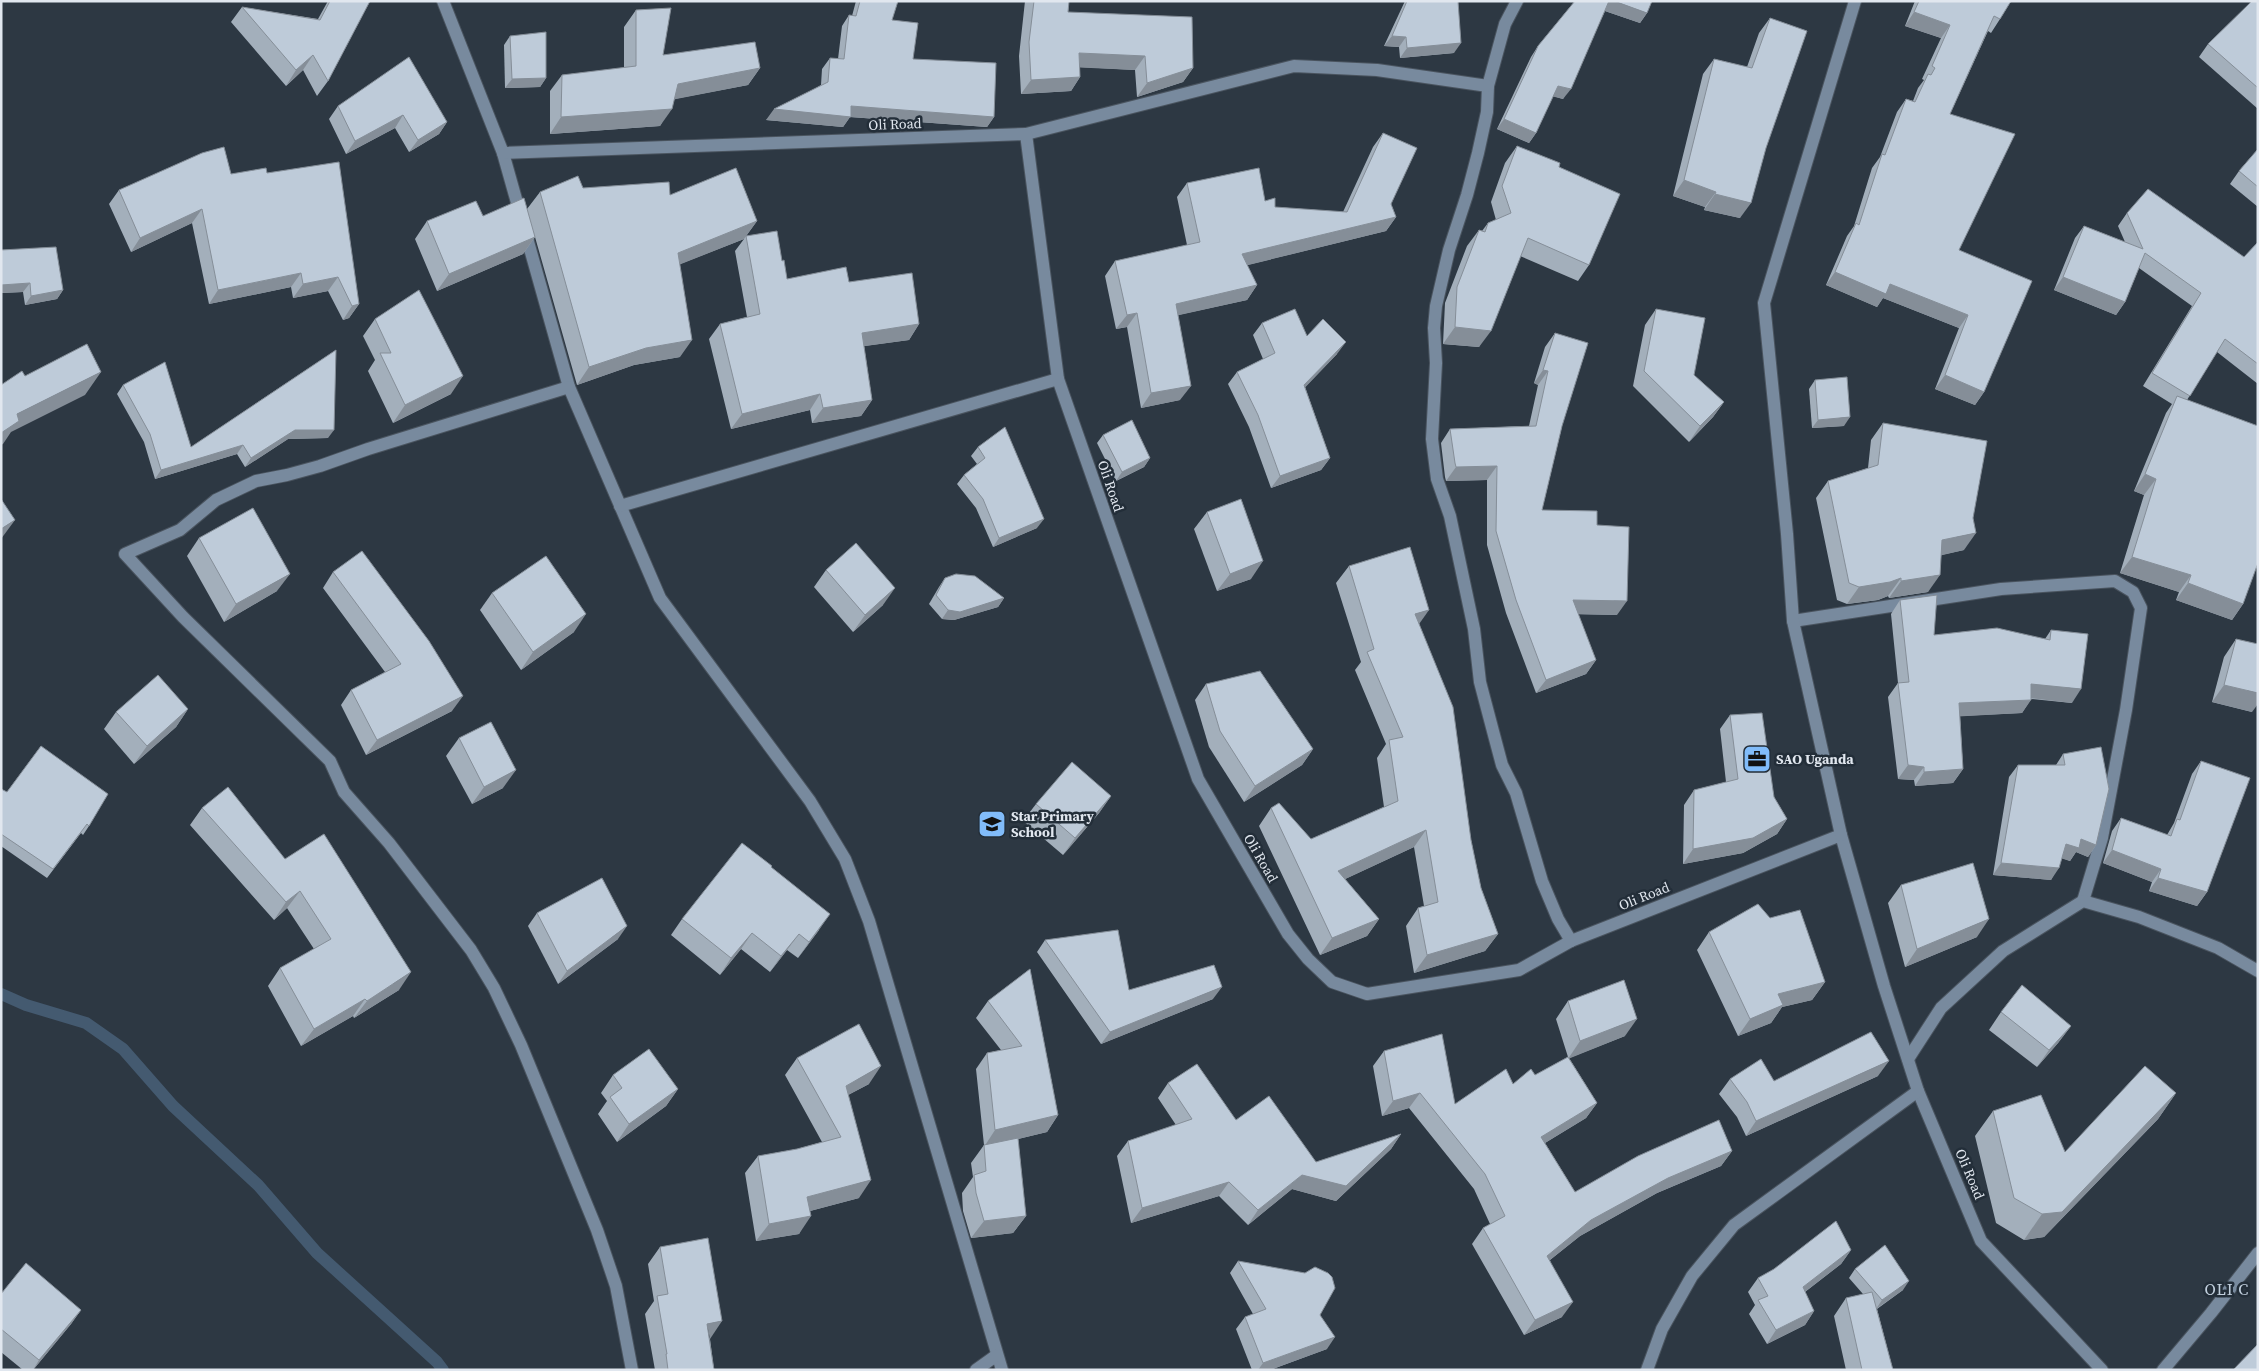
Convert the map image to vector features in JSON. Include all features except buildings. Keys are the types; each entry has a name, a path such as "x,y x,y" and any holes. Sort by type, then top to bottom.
{"street":[{"path":"443,1 503,153 569,387 660,598 810,801 845,859 869,921 1002,1370"},
{"path":"1517,1 1505,24 1488,86 1487,112 1478,153 1449,250 1436,306 1434,328 1436,363 1432,439 1437,479 1450,516 1474,629 1480,682 1502,765 1516,793 1542,882 1558,919 1571,941"},
{"path":"1842,835 1793,622 1787,534 1764,303 1855,1"},
{"path":"1026,134 1294,66 1377,70 1488,86"},
{"name":"Oli Road","path":"503,153 1026,134 1058,380 1198,780 1288,934 1308,959 1332,982 1367,994 1519,970 1571,941 1842,835 1884,986 1918,1091 1981,1241 2102,1370"},
{"path":"620,506 1058,380"},
{"path":"569,387 368,449 320,466 287,475 256,480 216,500 180,530 125,554 183,617 330,760 344,792 389,843 471,950 494,988 521,1045 608,1260 623,1316 632,1370"},
{"path":"1793,622 2000,589 2115,581 2133,592 2141,608 2126,710 2102,838 2082,901 2003,951 1941,1008 1908,1059"},
{"path":"2082,901 2139,917 2218,948 2258,971"},
{"path":"1647,1370 1662,1329 1692,1276 1734,1225 1918,1091"},
{"path":"2163,1370 2258,1253"},
{"path":"976,1370 997,1356"}],"waterway":[{"path":"1,994 26,1005 86,1023 123,1049 173,1106 258,1185 317,1253 437,1362 443,1370"}],"place":[{"name":"SAO Uganda","path":"1757,759"},
{"name":"Star Primary School","path":"992,824"}],"district":[{"name":"OLI C","path":"2227,1289"}]}
